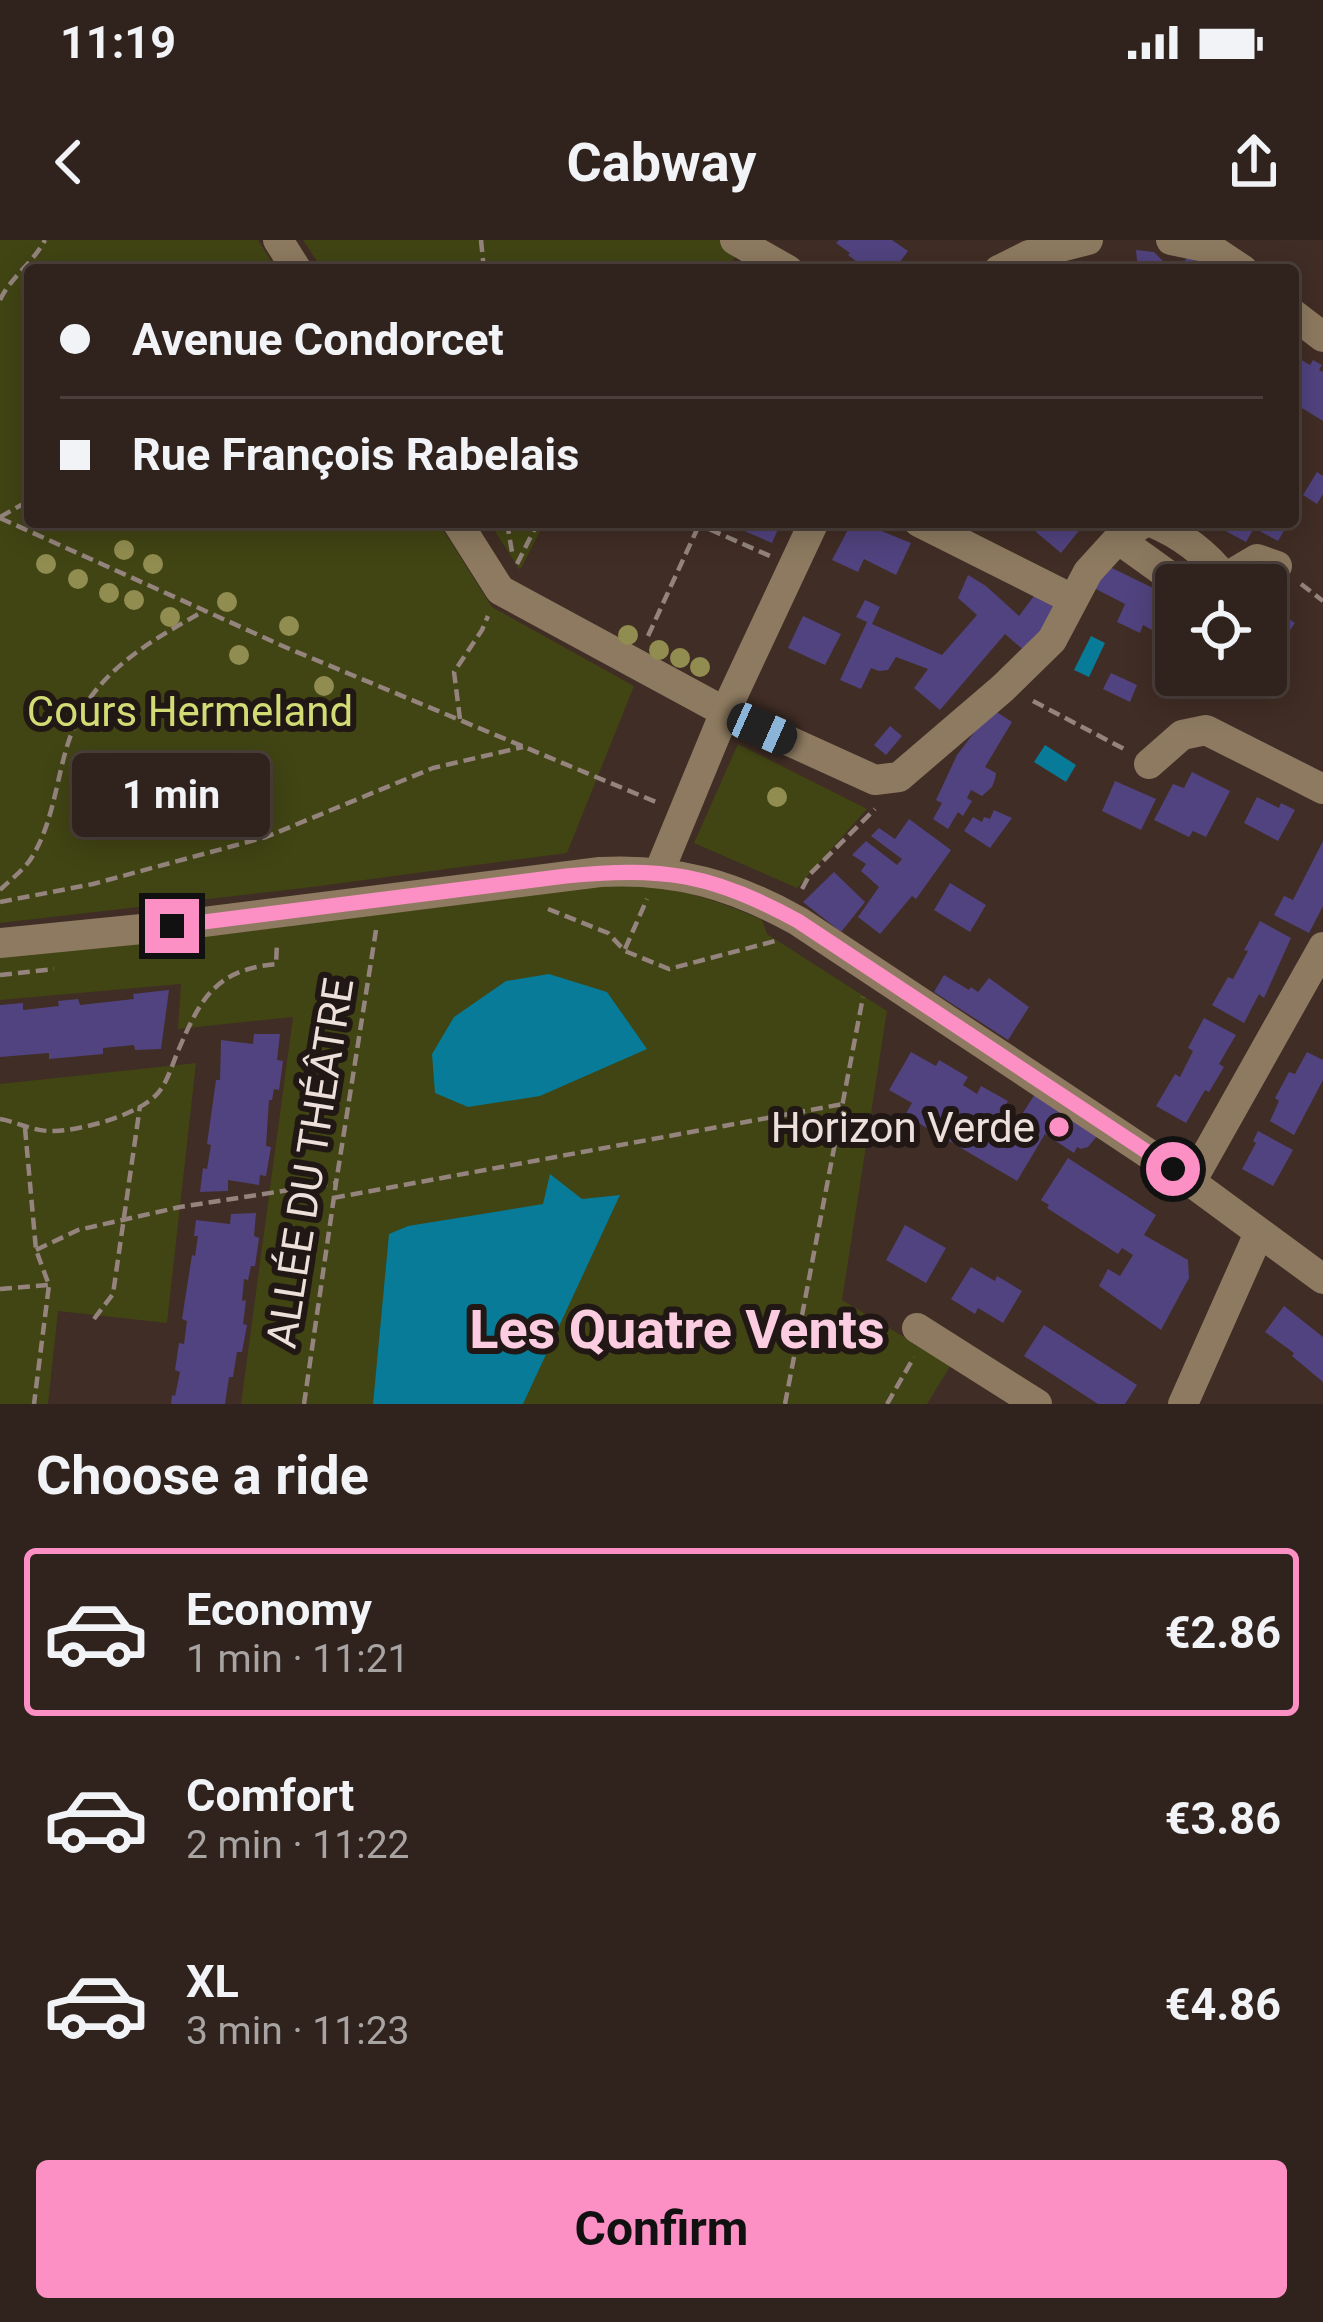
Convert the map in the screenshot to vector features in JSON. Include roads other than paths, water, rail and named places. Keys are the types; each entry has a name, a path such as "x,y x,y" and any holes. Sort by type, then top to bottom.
{"street":[{"path":"735,240 777,264"},
{"path":"1011,264 1088,240"},
{"path":"1172,240 1210,248 1234,264"},
{"path":"1299,319 1323,337"},
{"path":"462,528 507,579 725,712 875,780 899,777 1003,688 1052,640 1088,572 1118,539 1137,528"},
{"path":"659,872 725,712 811,528"},
{"path":"932,528 1072,599"},
{"path":"1165,528 1207,555 1211,564"},
{"path":"1118,539 1155,566"},
{"path":"1149,764 1181,735 1206,730 1323,789"},
{"path":"0,943 566,876 659,872 709,882 766,903 798,921 1191,1181 1323,1279"},
{"path":"1191,1181 1323,946"},
{"path":"1183,1404 1259,1233"},
{"path":"922,1331 1036,1404"}],"water":[{"path":"1091,636 1105,643 1089,677 1074,670"},
{"path":"1045,745 1076,765 1066,782 1034,762"},
{"path":"549,974 607,992 647,1049 540,1096 468,1107 435,1093 432,1054 454,1017 506,981"},
{"path":"550,1174 582,1199 620,1195 523,1404 373,1404 389,1234 408,1226 543,1204"}],"place":[{"name":"Horizon Verde","path":"1059,1127"}],"district":[{"name":"Les Quatre Vents","path":"677,1329"}],"park label":[{"name":"Cours Hermeland","path":"190,711"}]}
